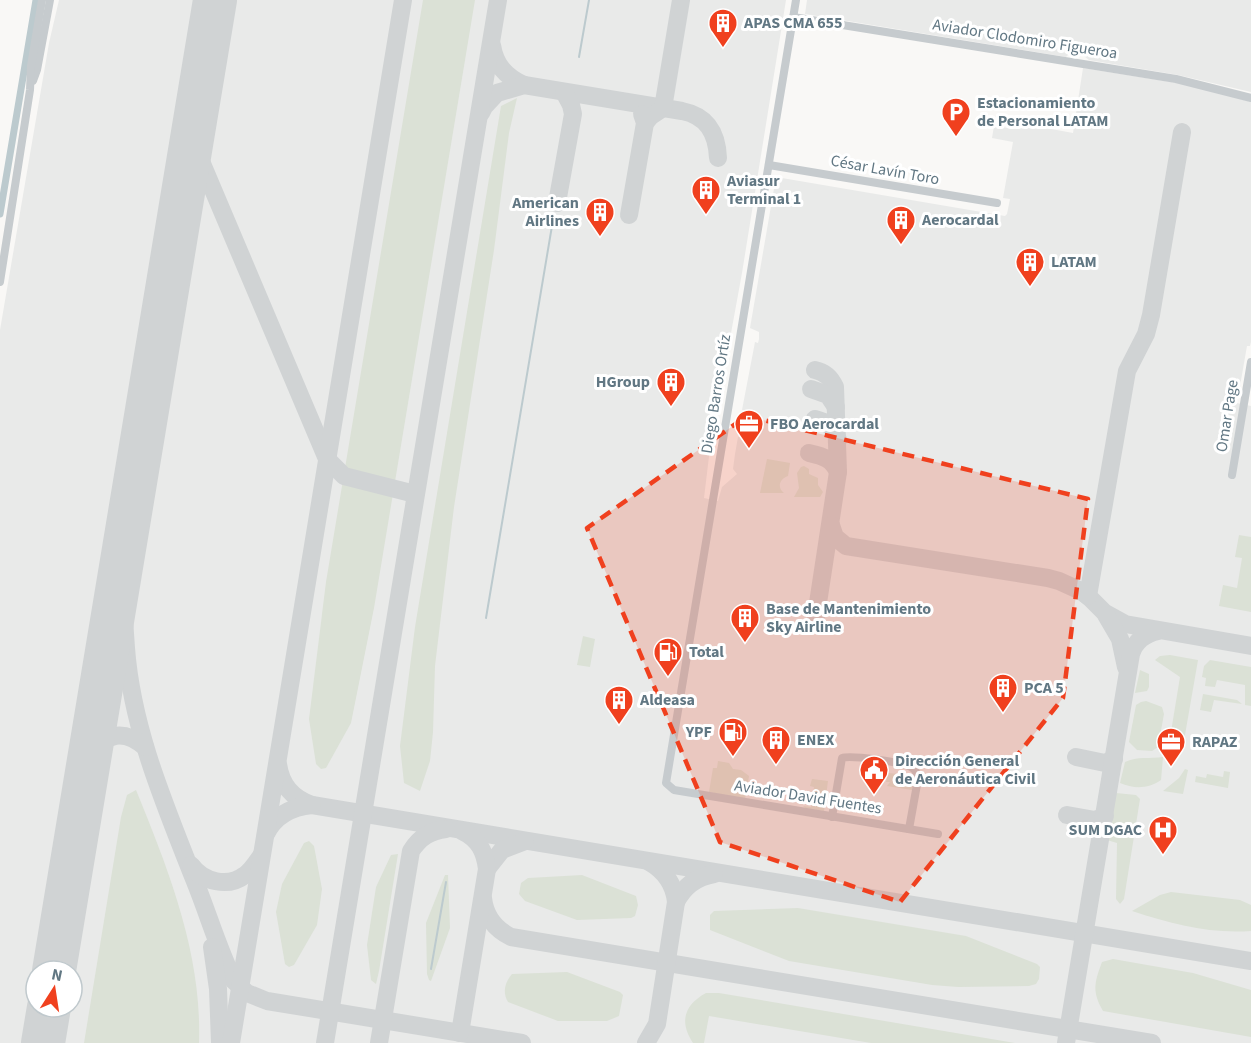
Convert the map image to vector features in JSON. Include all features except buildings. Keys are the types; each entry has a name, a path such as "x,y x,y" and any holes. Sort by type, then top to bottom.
{"street":[{"path":"0,282 42,0"},
{"path":"30,90 37,70 50,0"},
{"name":"Diego Barros Ortíz","path":"674,790 668,786 666,780 796,0"},
{"name":"Aviador Clodomiro Figueroa","path":"793,17 1176,79 1251,98"},
{"name":"César Lavín Toro","path":"769,165 996,203"},
{"name":"Omar Page","path":"1232,475 1251,362"},
{"path":"832,817 842,758 857,757 909,765 917,772 918,779 909,829"},
{"name":"Aviador David Fuentes","path":"674,790 938,834"}],"highlighted area":[{"path":"747,416 1088,499 1063,698 900,902 720,842 587,528"}],"shaded area":[{"path":"59,0 786,0 742,273 710,448 704,498 718,501 722,487 737,474 733,469 738,437 743,437 746,411 742,410 755,342 758,343 759,339 759,332 750,328 776,177 1005,216 1010,199 1003,198 1013,142 992,138 994,126 1015,129 1017,117 1035,120 1035,126 1073,133 1083,68 1190,85 1251,102 1251,342 1250,346 1247,346 1237,403 1251,406 1251,1043 0,1043 0,330 49,43"},
{"path":"423,0 475,0 374,608 351,723 326,768 321,769 316,764 309,719 326,582"},
{"path":"807,0 1251,0 1251,92 1178,75 1089,60 1063,40 1057,47 1068,55 1066,57 805,14"},
{"path":"517,98 509,133 494,250 454,507 435,666 430,761 420,791 404,783 400,746 415,627 501,106"},
{"path":"767,459 790,463 788,476 780,484 780,489 784,493 760,493"},
{"path":"804,466 809,469 809,474 818,478 818,485 823,492 820,497 794,497 799,488 797,473"},
{"path":"1239,535 1251,537 1251,612 1219,606 1223,585 1237,588 1242,558 1235,557"},
{"path":"583,636 595,639 590,667 577,665"},
{"path":"1170,655 1198,660 1182,752 1168,750 1180,677 1155,660 1160,656"},
{"path":"1210,660 1251,667 1251,706 1245,705 1245,685 1217,680 1215,687 1205,686 1206,678 1202,677 1204,666"},
{"path":"1140,670 1149,674 1149,687 1147,691 1135,693"},
{"path":"1203,694 1237,700 1242,704 1214,700 1211,712 1200,710"},
{"path":"1146,701 1162,707 1164,714 1158,747 1152,751 1137,750 1129,742 1136,705"},
{"path":"1163,757 1161,780 1141,787 1120,783 1125,762 1139,758"},
{"path":"718,761 729,763 733,769 741,770 749,776 745,799 709,792 713,768 717,768"},
{"path":"1185,769 1188,770 1183,794 1163,791 1179,778"},
{"path":"1224,771 1230,772 1228,788 1195,782 1196,776 1206,778 1207,774 1223,777"},
{"path":"888,773 898,774 891,782 902,775 915,777 912,790 887,786 890,782 886,782"},
{"path":"812,779 828,781 824,811 803,806 811,807 814,787 810,786"},
{"path":"136,790 171,882 189,945 199,1010 199,1043 84,1043 121,817 127,795"},
{"path":"1116,793 1136,795 1140,799 1124,899 1120,904 1116,899 1117,843 1107,840"},
{"path":"309,841 314,846 322,889 317,925 294,965 289,967 285,964 276,912 282,884 304,843"},
{"path":"398,854 376,984 371,980 367,945 376,887 391,855"},
{"path":"445,875 448,875 450,928 431,981 427,974 426,923"},
{"path":"582,875 636,896 638,905 635,916 577,920 525,901 519,894 521,883 528,878"},
{"path":"1171,892 1240,900 1251,905 1251,931 1220,931 1191,927 1132,911 1160,895"},
{"path":"798,908 966,936 1037,964 1040,967 1039,979 1036,984 1029,986 932,985 789,961 710,930 710,915 714,911"},
{"path":"1113,959 1193,973 1251,990 1251,1037 1103,1011 1096,993 1097,976 1102,962"},
{"path":"567,972 620,992 623,995 619,1016 607,1021 558,1021 508,1002 506,998 505,987 512,974"},
{"path":"706,993 719,993 1015,1043 871,1043 709,1016 704,1043 693,1043 686,1028 686,1015 693,1003"}],"waterway":[{"path":"0,214 36,0"},
{"path":"579,57 589,0"},
{"path":"486,618 554,214"},
{"path":"431,969 446,882"}],"taxiway":[{"path":"231,1043 403,0"},
{"path":"325,1043 498,0"},
{"path":"645,123 663,108 681,0"},
{"path":"492,45 502,70 524,85"},
{"path":"481,113 497,93 524,85 682,111 698,117 709,127 713,133 718,158"},
{"path":"557,203 573,114 564,92"},
{"path":"629,215 645,123 642,114"},
{"path":"1088,596 1127,371 1146,334 1151,315 1182,132"},
{"path":"192,140 327,459 344,476 415,494"},
{"path":"815,370 827,376 835,387 838,472 816,616"},
{"path":"811,389 828,395 836,407"},
{"path":"815,419 830,426 838,440"},
{"path":"809,453 830,461 838,472"},
{"path":"129,521 124,616 129,678 135,708 161,795 234,981 247,993 267,1001 522,1043"},
{"path":"831,525 835,537 846,546 1048,578 1081,591 1105,613 1125,624 1251,646"},
{"path":"1106,615 1120,639 1126,667"},
{"path":"1066,1043 1131,654 1141,639 1158,631"},
{"path":"90,753 103,741 116,736 130,738 145,747"},
{"path":"1076,757 1105,763 1114,759"},
{"path":"278,764 289,790 299,799 312,805 1251,961"},
{"path":"266,834 274,822 285,813 312,805"},
{"path":"1067,815 1095,820 1105,816"},
{"path":"379,1043 411,851 426,836 446,829"},
{"path":"460,1033 487,869 480,847 473,838 462,831"},
{"path":"487,869 502,850 525,841"},
{"path":"191,865 202,876 224,882 238,879 247,873 261,856"},
{"path":"646,1043 657,1024 676,902 668,879 649,862"},
{"path":"676,902 691,883 714,874"},
{"path":"483,898 486,911 492,921 511,937 1152,1043"},
{"path":"212,947 218,989 220,1043"}],"runway":[{"path":"56,959 215,0"},
{"path":"43,1043 47,1019"}],"place":[{"name":"APAS CMA 655","path":"723,48"},
{"name":"Estacionamiento de Personal LATAM","path":"956,138"},
{"name":"Aviasur Terminal 1","path":"706,216"},
{"name":"American Airlines","path":"600,238"},
{"name":"Aerocardal","path":"901,246"},
{"name":"LATAM","path":"1030,288"},
{"name":"HGroup","path":"671,408"},
{"name":"FBO Aerocardal","path":"749,450"},
{"name":"Base de Mantenimiento Sky Airline","path":"745,644"},
{"name":"Total","path":"668,678"},
{"name":"PCA 5","path":"1003,714"},
{"name":"Aldeasa","path":"619,726"},
{"name":"YPF","path":"733,758"},
{"name":"ENEX","path":"776,766"},
{"name":"RAPAZ","path":"1171,768"},
{"name":"Dirección General de Aeronáutica Civil","path":"874,796"},
{"name":"SUM DGAC","path":"1163,856"}]}
